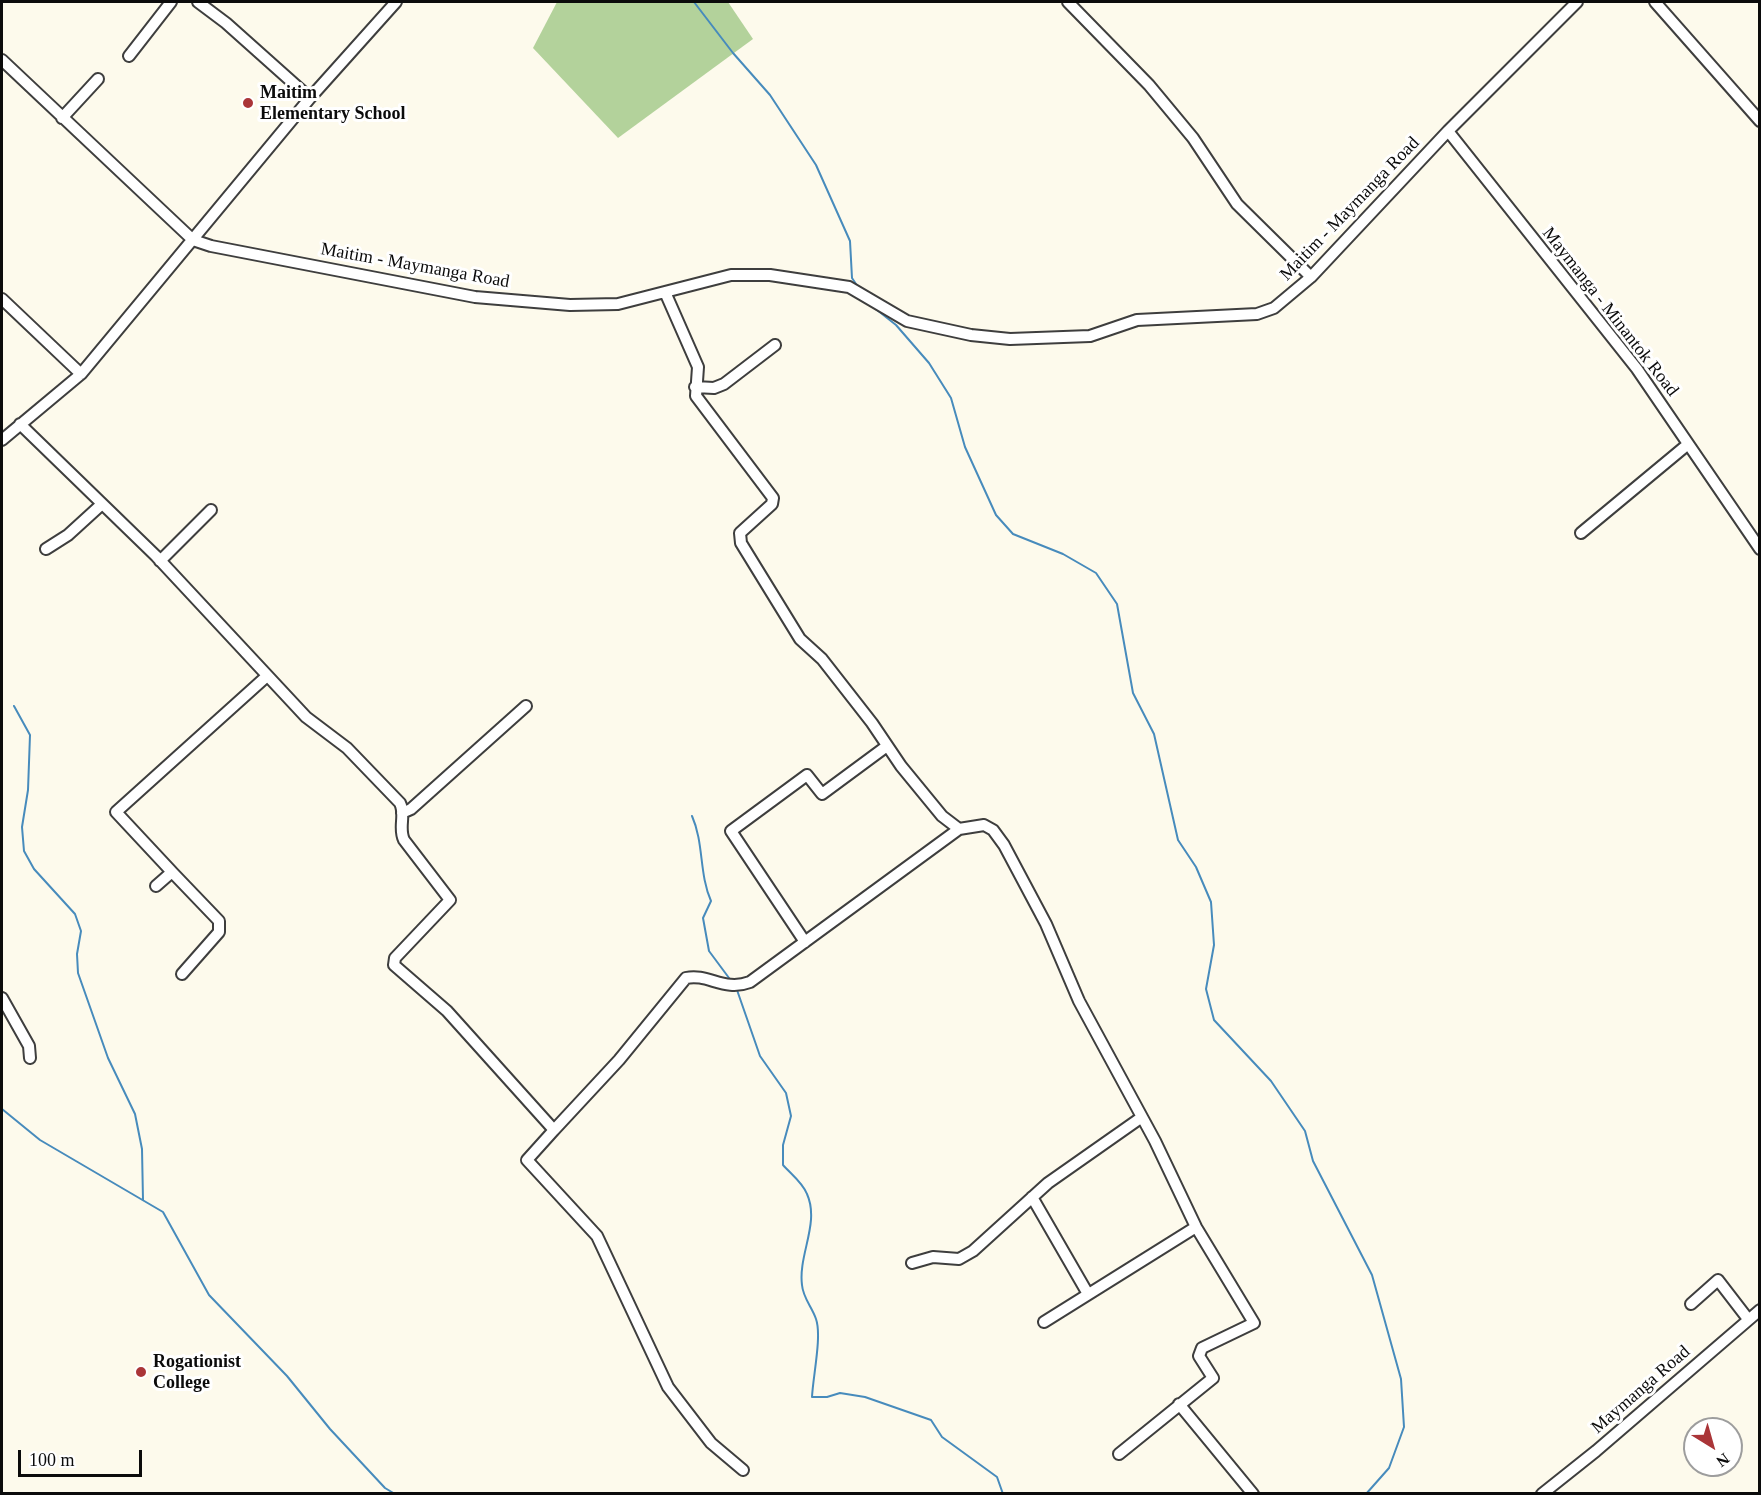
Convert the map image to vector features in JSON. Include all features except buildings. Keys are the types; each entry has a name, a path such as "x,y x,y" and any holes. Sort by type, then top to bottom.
{"street":[{"path":"129,56 171,2"},
{"path":"198,2 226,23 310,99"},
{"path":"2,440 81,374 310,99 396,2"},
{"path":"1068,2 1149,85 1179,121 1237,204 1311,277"},
{"name":"Maitim - Maymanga Road","path":"192,240 475,297 570,305 618,304 731,275 770,275 849,287 907,321 971,335 1010,339 1072,339 1090,336 1137,320 1257,314 1274,308 1311,277 1448,131 1577,2"},
{"path":"1655,2 1760,121"},
{"path":"2,60 192,240"},
{"path":"62,118 98,79"},
{"name":"Maymanga - Minantok Road","path":"1448,131 1637,369 1760,549"},
{"path":"665,292 698,367 695,387 699,401 773,498 772,504 740,533 741,543 800,639 822,659 873,723 887,746 936,809 959,829"},
{"path":"2,299 81,374"},
{"path":"695,387 714,388 724,384 775,345"},
{"path":"20,424 160,561 306,717 347,748 400,803 402,813 400,830 404,840 450,900 395,958 394,965 447,1011 554,1130"},
{"path":"1581,533 1687,445"},
{"path":"46,549 68,535 102,504"},
{"path":"160,561 211,510"},
{"path":"182,974 219,932 221,926 219,921 116,812 267,676"},
{"path":"402,813 411,810 468,756 526,706"},
{"path":"805,942 731,831 807,775 822,794 887,746"},
{"path":"743,1470 711,1443 668,1387 597,1236 527,1160 619,1060 680,983 693,977 723,986 739,986 750,982 959,829 984,825 993,830 1004,845 1046,924 1079,1001 1142,1116 1196,1227 1254,1323 1202,1348 1199,1356 1213,1378 1119,1454"},
{"path":"156,886 172,872"},
{"path":"2,998 29,1046 30,1058"},
{"path":"912,1263 933,1257 959,1258 973,1251 1032,1197 1142,1116"},
{"path":"1032,1197 1088,1294"},
{"path":"1044,1322 1196,1227"},
{"path":"1690,1304 1718,1280 1748,1319"},
{"name":"Maymanga Road","path":"1542,1494 1612,1438 1760,1310"},
{"path":"1179,1404 1253,1494"}],"green space":[{"path":"557,2 728,2 753,39 618,138 533,48"}],"waterway":[{"path":"694,2 733,53 770,95 816,165 850,241 852,278 858,287"},
{"path":"872,306 896,325 929,363 951,398 965,447 996,515 1013,534 1063,554 1096,573 1117,604 1133,693 1154,734 1178,840 1196,867 1211,902 1214,945 1206,989 1214,1020 1271,1081 1305,1131 1313,1161 1372,1275 1401,1379 1404,1427 1389,1468 1366,1494"},
{"path":"14,706 30,735 28,790 22,827 24,851 34,869 75,914 81,931 77,954 78,973 108,1058 135,1114 142,1149 143,1200"},
{"path":"692,816 711,901 703,918 709,951 732,982"},
{"path":"737,990 760,1056 786,1093 791,1116 783,1145 783,1165 803,1186 810,1205 810,1228 803,1262 802,1285 818,1326 812,1397 827,1397 840,1393 865,1397 931,1420 942,1437 997,1477 1003,1494"},
{"path":"2,1109 40,1140 163,1212 209,1295 287,1376 330,1429 385,1488 395,1494"}],"place":[{"name":"Maitim Elementary School","path":"248,103"},
{"name":"Rogationist College","path":"141,1372"}]}
